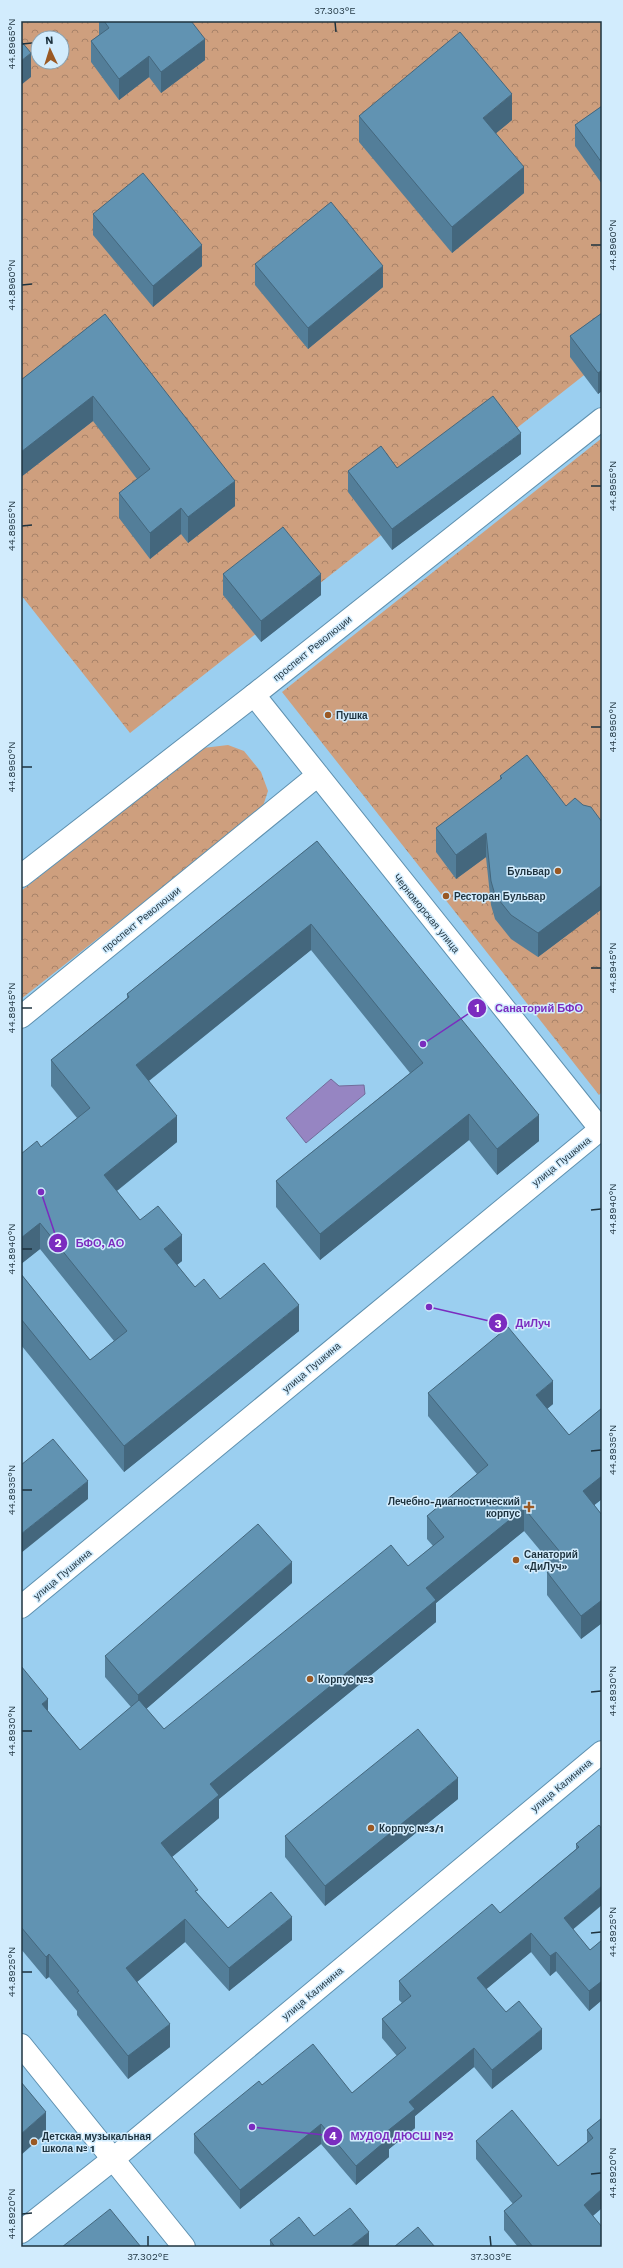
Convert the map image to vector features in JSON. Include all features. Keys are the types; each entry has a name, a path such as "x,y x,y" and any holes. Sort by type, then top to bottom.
{"street":[{"name":"проспект Революции","path":"21,876 254,695 602,418"},
{"name":"Черноморская улица","path":"254,695 601,1129"},
{"name":"проспект Революции","path":"21,1017 318,776"},
{"name":"улица Пушкина","path":"21,1607 601,1129"},
{"name":"улица Калинина","path":"21,2232 112,2160 602,1752"},
{"path":"21,2045 112,2160 184,2247"}],"green space":[{"path":"21,21 602,21 602,361 130,733 21,595"},
{"path":"602,438 602,1092 599,1095 282,692"},
{"path":"228,745 244,751 261,772 268,791 262,809 21,999 21,891 203,748"}],"shaded area":[{"path":"331,1079 339,1086 364,1085 365,1094 306,1143 286,1118"}],"building":[{"path":"104,21 191,21 205,39 161,72 149,56 119,79 91,41 109,28"},
{"path":"460,32 512,94 483,118 524,167 452,227 359,116"},
{"path":"21,41 30,54 21,61"},
{"path":"602,106 602,163 575,125"},
{"path":"143,173 202,245 153,286 93,214"},
{"path":"331,202 383,266 308,328 255,264"},
{"path":"602,313 602,370 598,373 570,336"},
{"path":"105,314 235,481 188,517 181,508 150,533 119,493 150,469 93,396 21,452 21,380"},
{"path":"493,396 521,433 392,529 348,471 381,446 397,468"},
{"path":"283,527 321,574 261,621 223,574"},
{"path":"527,755 566,806 575,798 583,805 591,807 602,822 602,885 538,933 511,915 495,895 491,881 486,833 456,855 436,828 502,778 500,776"},
{"path":"317,841 539,1115 497,1149 469,1114 320,1234 276,1181 423,1063 311,924 136,1065 177,1116 104,1175 140,1220 158,1206 182,1235 164,1249 195,1287 204,1279 220,1299 264,1263 299,1305 124,1446 21,1319 21,1274 90,1360 127,1331 40,1223 21,1238 21,1154 37,1141 41,1147 90,1108 51,1060 129,997 127,994"},
{"path":"508,1327 553,1381 536,1395 569,1435 602,1408 602,1476 583,1491 602,1515 602,1600 581,1616 547,1572 565,1558 524,1508 426,1588 436,1600 210,1784 219,1795 161,1843 198,1890 195,1891 228,1928 271,1892 292,1917 229,1968 185,1919 126,1968 170,2024 128,2056 49,1954 46,1957 21,1927 21,1666 48,1699 42,1704 80,1750 139,1700 164,1729 391,1545 408,1566 444,1537 427,1516 488,1465 428,1393"},
{"path":"53,1439 88,1481 21,1534 21,1465"},
{"path":"258,1524 292,1562 138,1695 105,1656"},
{"name":"Корпус №3/1","path":"418,1729 458,1778 325,1886 285,1836"},
{"path":"599,1825 602,1829 602,1886 564,1918 590,1950 602,1940 602,1981 589,1991 556,1952 550,1956 531,1933 477,1978 506,2012 519,2001 542,2029 492,2070 474,2048 409,2102 415,2109 385,2133 389,2138 356,2166 321,2124 240,2190 194,2134 259,2081 262,2085 313,2044 352,2093 406,2048 382,2019 411,1996 399,1981 492,1904 500,1913 579,1847 576,1844"},
{"path":"21,2082 46,2112 21,2134"},
{"path":"512,2110 558,2166 593,2138 587,2130 602,2118 602,2189 584,2205 602,2227 602,2247 533,2247 504,2211 522,2196 476,2141"},
{"path":"350,2208 369,2232 350,2247 275,2247 270,2240 299,2217 314,2236"},
{"path":"110,2209 141,2247 62,2247"},
{"path":"418,2227 435,2247 394,2247"}],"place":[{"name":"Пушка","path":"328,715"},
{"name":"Бульвар","path":"558,871"},
{"name":"Ресторан Бульвар","path":"446,896"},
{"name":"Санаторий БФО","path":"423,1044"},
{"name":"БФО, АО","path":"41,1192"},
{"name":"ДиЛуч","path":"429,1307"},
{"name":"Лечебно-диагностический корпус","path":"529,1507"},
{"name":"Санаторий «ДиЛуч»","path":"516,1560"},
{"name":"Корпус №3","path":"310,1679"},
{"name":"Корпус №3/1","path":"371,1828"},
{"name":"МУДОД ДЮСШ №2","path":"252,2127"},
{"name":"Детская музыкальная школа № 1","path":"34,2142"}]}
